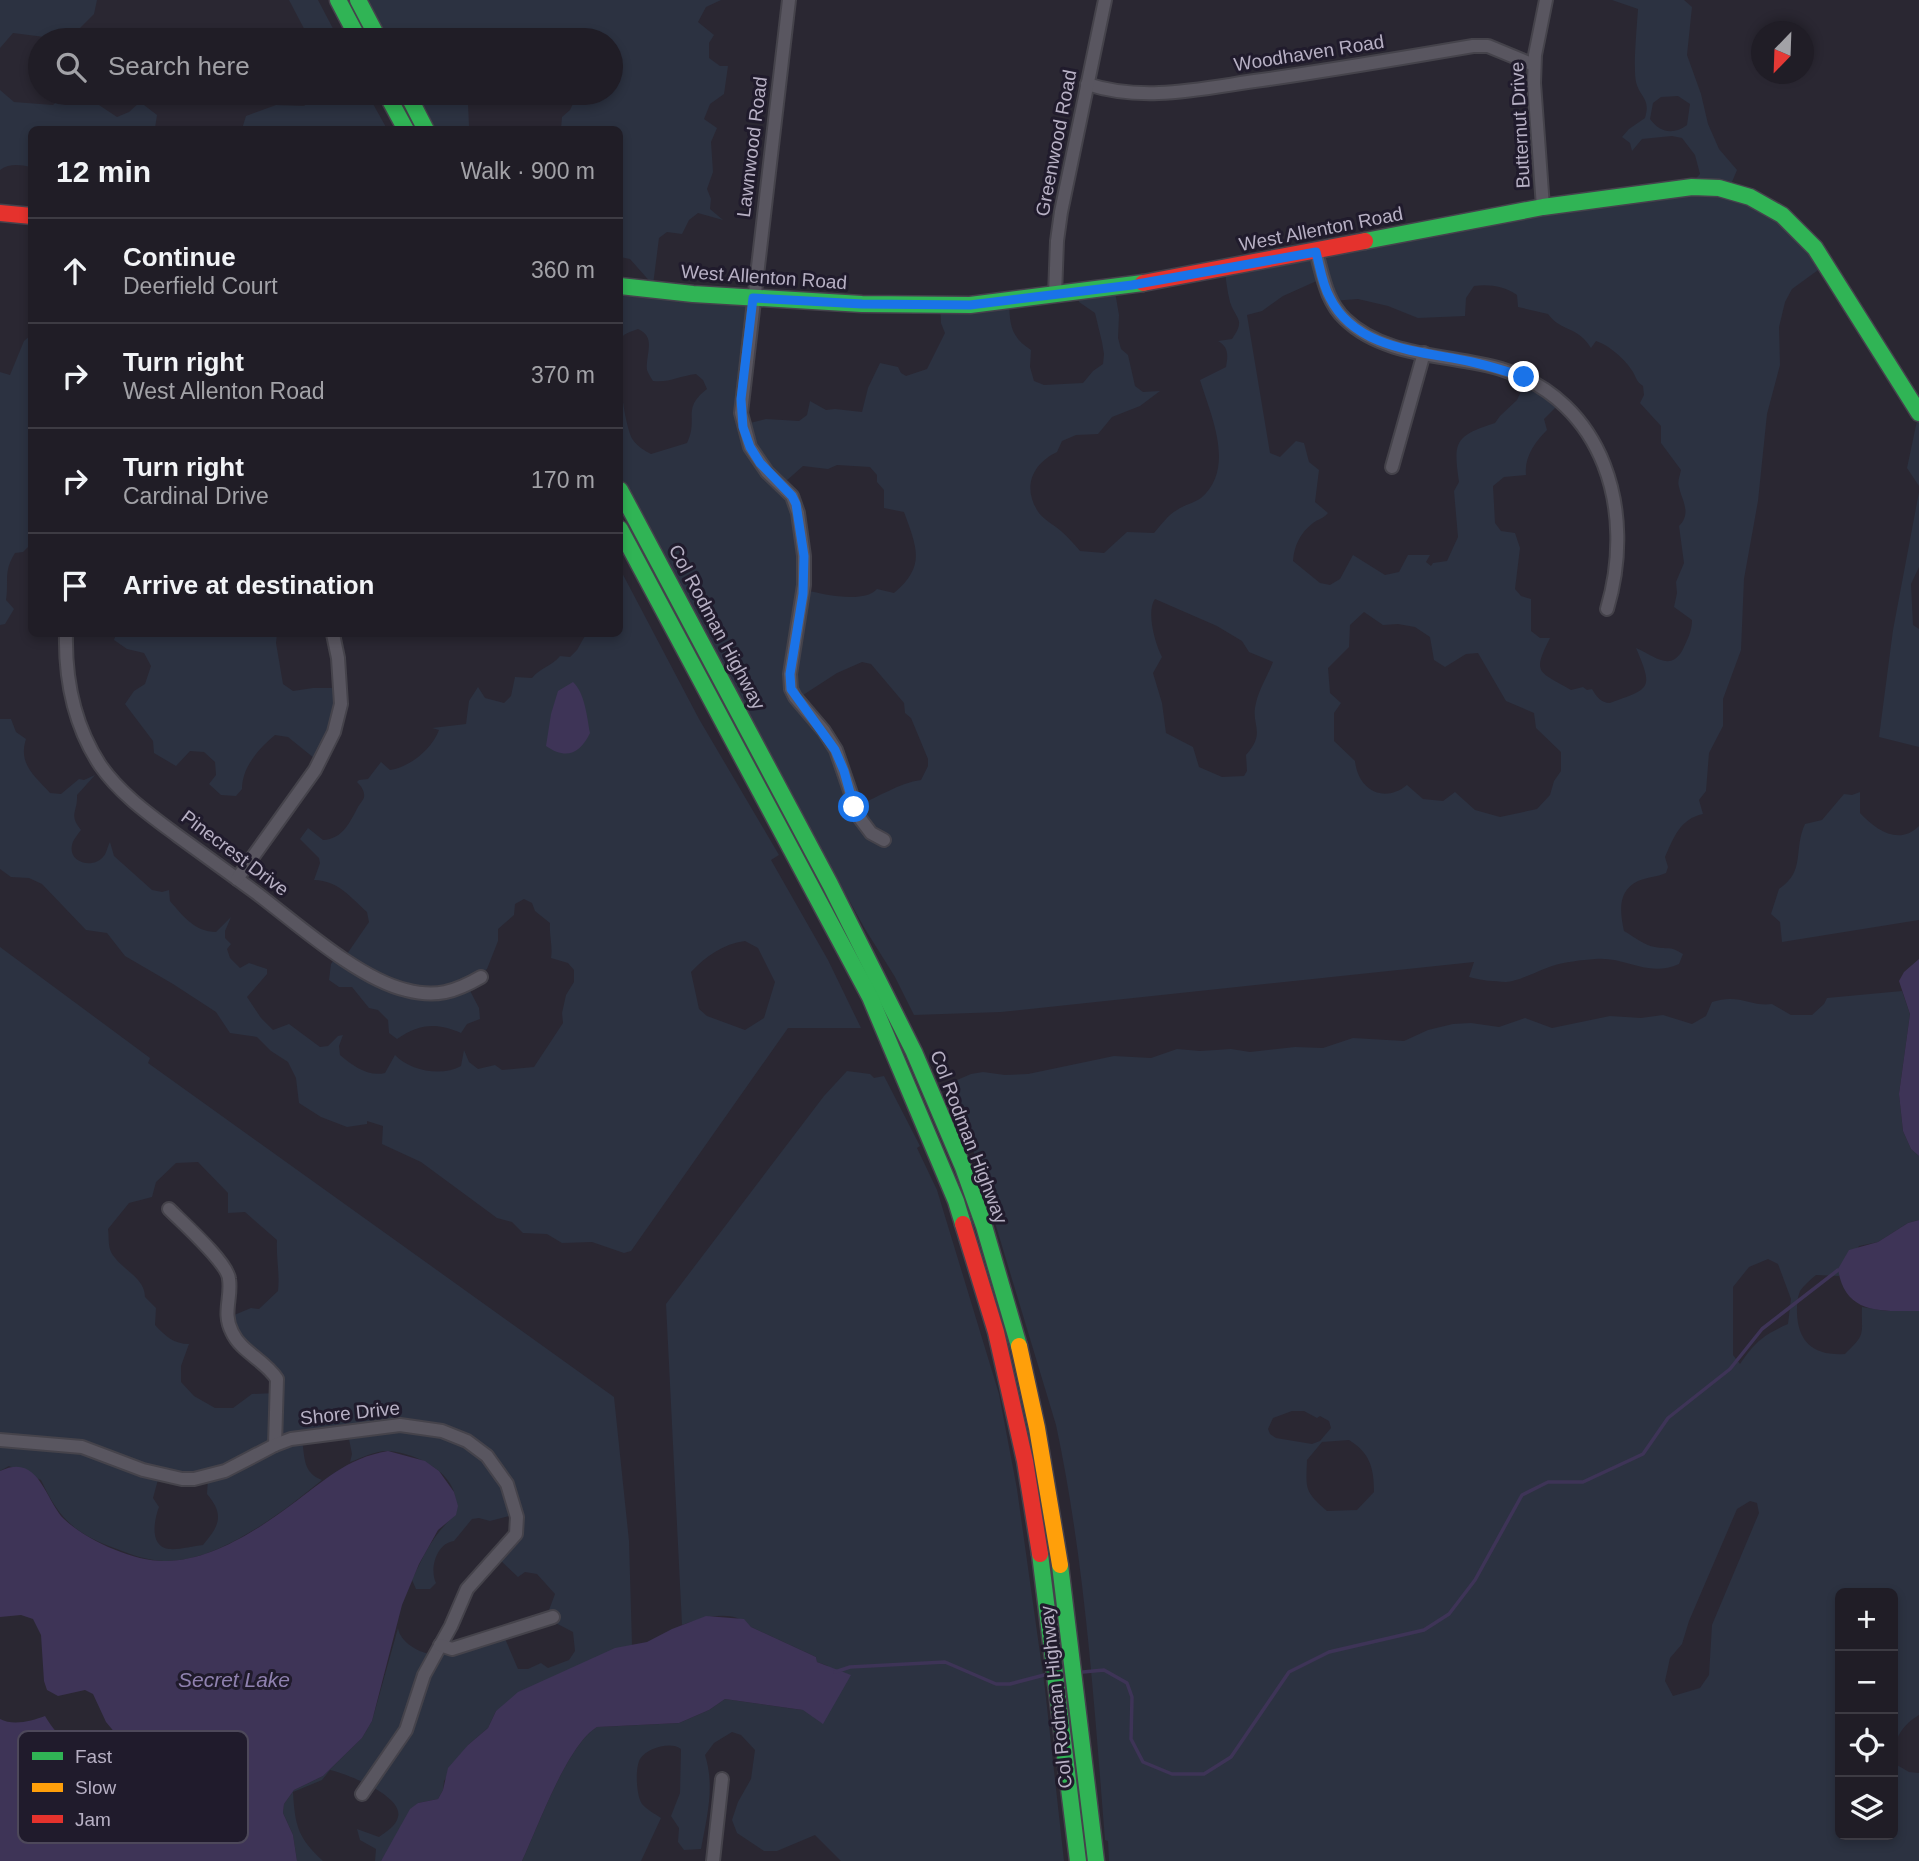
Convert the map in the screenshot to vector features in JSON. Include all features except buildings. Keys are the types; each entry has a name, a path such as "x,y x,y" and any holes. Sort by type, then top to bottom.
{"main road":[{"path":"338,0 353,28"},
{"path":"358,0 373,28"},
{"path":"392,105 403,126"},
{"path":"413,105 424,126"},
{"name":"West Allenton Road","path":"623,286 693,294 862,304 970,305 1145,283 1543,207 1659,190 1701,187 1729,190 1751,197 1770,207 1793,225 1815,248 1919,413"},
{"path":"0,213 28,216"},
{"name":"Col Rodman Highway","path":"623,496 873,965 914,1053 960,1164 1002,1284 1033,1409 1058,1537 1096,1861"},
{"name":"Col Rodman Highway","path":"623,535 870,997 956,1201 996,1332 1025,1461 1056,1674 1078,1861"}],"street":[{"name":"Lawnwood Road","path":"789,0 741,399 743,427 750,447 760,463 792,496 796,504 804,556 803,594 790,674 791,689 835,750 859,817 871,833 884,841"},
{"name":"Greenwood Road","path":"1055,295 1061,212 1105,0"},
{"name":"Butternut Drive","path":"1543,207 1534,65 1546,0"},
{"name":"Woodhaven Road","path":"1087,85 1123,93 1170,93 1473,46 1488,46 1534,65"},
{"path":"1316,252 1329,298 1345,319 1378,341 1472,362 1524,377 1562,403 1586,429 1604,463 1616,512 1617,567 1607,609"},
{"path":"1392,467 1424,353"},
{"name":"Pinecrest Drive","path":"66,637 67,671 75,709 86,739 114,782 144,810 362,971 391,986 423,993 440,993 457,991 481,977"},
{"path":"237,879 315,770 334,732 341,704 334,637"},
{"path":"169,1209 228,1271 230,1288 226,1315 232,1333 277,1379 275,1445"},
{"name":"Shore Drive","path":"0,1440 82,1447 143,1470 194,1479 225,1471 291,1439 400,1425 442,1431 467,1441 487,1456 507,1484 517,1517 516,1534 467,1589 418,1688 400,1741 362,1794"},
{"path":"440,1645 452,1649 553,1617"},
{"path":"713,1861 722,1779"}],"shaded area":[{"path":"0,0 97,0 94,14 80,28 28,28 28,35 13,33 0,48"},
{"path":"289,0 318,0 333,28 304,28"},
{"path":"357,0 721,0 706,7 698,22 714,35 709,43 709,58 720,66 728,66 724,94 710,104 704,119 717,128 711,142 713,172 707,189 711,199 710,209 723,220 698,213 689,220 682,234 667,232 659,238 653,285 630,259 623,258 623,126 561,126 562,117 572,105 623,105 623,28 372,28"},
{"path":"1612,0 1684,0 1692,7 1687,55 1708,124 1719,149 1737,170 1729,189 1749,197 1825,265 1792,289 1785,302 1779,327 1780,365 1767,414 1758,501 1744,579 1741,650 1723,699 1723,726 1709,753 1706,791 1699,800 1703,814 1689,820 1675,836 1665,857 1668,867 1666,873 1631,885 1623,896 1624,931 1647,945 1672,949 1683,954 1679,964 1657,969 1617,960 1584,960 1552,966 1506,982 1469,977 1474,962 1001,1012 914,1015 623,494 623,399 633,440 651,454 687,443 692,427 692,408 707,389 696,374 653,381 647,370 649,342 644,332 638,329 623,336 623,283 751,294 746,424 766,419 799,421 807,415 810,401 826,410 862,412 868,388 880,363 898,367 906,376 927,369 945,333 941,323 940,302 1009,301 1012,329 1019,340 1031,350 1030,367 1034,381 1044,385 1083,383 1103,364 1104,354 1095,313 1079,302 1077,290 1114,286 1119,315 1118,338 1121,349 1128,355 1135,386 1143,392 1160,391 1140,406 1112,417 1098,434 1076,435 1062,441 1057,452 1042,462 1031,484 1033,501 1042,516 1064,533 1080,551 1104,553 1127,532 1154,533 1180,508 1201,498 1211,486 1217,472 1218,441 1200,380 1226,367 1227,352 1218,341 1232,339 1239,323 1230,302 1224,266 1687,188 1700,174 1695,155 1682,138 1672,136 1642,139 1632,151 1630,143 1622,137 1645,118 1647,106 1636,82 1638,9","holes":["1678,96 1690,104 1687,125 1677,130 1663,130 1650,119 1653,103 1661,97","1321,279 1332,301 1358,299 1388,306 1418,318 1465,316 1466,298 1474,286 1491,286 1517,295 1518,307 1548,314 1558,324 1581,336 1591,348 1596,341 1617,354 1643,386 1644,395 1640,403 1661,426 1661,443 1681,470 1678,485 1686,512 1679,526 1684,563 1676,582 1674,607 1692,620 1690,634 1679,655 1669,661 1663,661 1636,648 1645,672 1645,686 1610,703 1597,697 1592,689 1583,687 1571,690 1541,670 1541,659 1550,638 1540,638 1531,631 1531,599 1521,596 1515,589 1520,548 1515,533 1501,531 1495,523 1493,486 1504,477 1526,475 1531,450 1547,430 1544,419 1560,403 1526,381 1517,400 1495,423 1472,432 1460,442 1456,457 1459,482 1454,491 1458,537 1447,561 1433,563 1431,566 1426,562 1430,555 1408,555 1399,572 1385,575 1353,555 1340,579 1330,585 1320,583 1293,561 1301,535 1328,513 1315,502 1319,470 1309,462 1304,443 1296,441 1280,457 1270,453 1247,315 1262,311 1283,296","837,465 870,467 884,490 884,508 904,512 915,546 915,565 911,574 894,593 877,589 863,596 842,597 805,590 804,563 785,482 803,466 828,469","1155,599 1217,626 1242,641 1249,652 1273,662 1256,703 1257,734 1246,755 1247,771 1244,776 1222,777 1199,767 1193,747 1166,733 1162,703 1153,673 1162,657 1154,636 1152,604","1364,612 1383,625 1415,627 1430,637 1434,660 1445,667 1466,654 1478,653 1506,701 1534,713 1536,728 1561,752 1561,771 1554,781 1550,795 1537,809 1500,817 1475,810 1455,792 1443,801 1423,799 1407,785 1390,793 1374,791 1367,786 1361,780 1355,761 1334,741 1334,713 1341,703 1330,693 1328,668 1349,647 1350,625","862,662 871,664 904,703 905,713 911,718 928,759 928,766 921,780 897,787 858,805 843,761 800,697 837,673"]},
{"path":"0,90 14,102 28,105 99,105 117,117 137,105 144,105 157,115 155,126 28,126 28,166 11,165 0,170"},
{"path":"276,105 374,105 385,126 243,126 246,116"},
{"path":"413,105 468,105 469,126 424,126"},
{"path":"28,338 28,547 23,552 15,553 9,566 6,600 14,609 5,624 0,625 0,372 10,375 24,341"},
{"path":"1919,416 1919,486 1907,468"},
{"path":"1919,492 1919,567 1911,584 1913,625 1919,629 1919,747 1879,737 1893,630"},
{"path":"623,575 699,719 779,855 771,860 828,960 861,1028 788,1028 631,1251 624,1253 592,1242 562,1243 547,1234 523,1233 512,1222 497,1218 421,1162 382,1144 383,1126 367,1121 367,1124 347,1127 321,1117 299,1103 296,1078 288,1062 271,1051 257,1037 230,1033 216,1012 125,956 107,933 86,930 42,884 29,878 11,877 0,869 0,719 11,719 16,732 26,739 24,755 29,769 50,793 61,794 79,779 84,780 95,775 77,795 74,816 81,830 73,841 72,851 77,860 88,863 99,861 110,842 114,856 152,890 169,890 170,901 195,926 216,932 231,917 225,931 225,938 231,944 227,949 230,958 240,968 249,963 267,969 267,974 247,997 273,1030 289,1024 320,1047 328,1046 338,1036 343,1035 339,1046 340,1055 355,1067 379,1074 385,1073 395,1055 401,1061 426,1071 453,1069 461,1066 464,1050 469,1062 478,1069 495,1065 502,1070 534,1067 563,1023 562,1013 566,995 574,982 574,970 568,963 551,958 550,923 535,911 532,903 524,899 515,904 514,915 498,929 498,941 487,969 466,983 479,1008 480,1019 467,1024 461,1033 444,1027 428,1026 413,1030 397,1039 389,1033 388,1020 378,1010 369,1008 352,987 339,987 329,980 331,964 339,953 347,954 369,922 367,912 337,887 314,880 319,858 300,839 308,828 323,840 341,833 364,798 357,782 368,779 381,762 390,770 412,761 426,750 436,737 439,730 432,728 466,724 469,701 478,687 485,698 504,703 511,696 515,677 532,678 560,656 570,657 584,637 623,637","holes":["745,941 758,948 775,982 764,1018 745,1030 707,1016 699,1009 691,972 722,948"]},
{"path":"115,637 277,637 283,684 293,691 341,688 319,762 288,737 275,735 252,759 245,773 242,789 236,796 221,795 209,784 216,775 215,762 204,752 190,751 176,766 154,753 153,741 125,704 134,691 145,684 151,666 144,653 127,649 114,640"},
{"path":"1860,792 1860,813 1880,830 1904,835 1919,826 1919,920 1782,942 1780,922 1771,914 1779,889 1793,875 1805,824 1822,820 1844,794"},
{"path":"0,947 150,1058 148,1063 614,1397 629,1541 632,1645 496,1711 488,1728 468,1745 444,1781 438,1799 418,1803 381,1861 375,1861 376,1849 360,1840 357,1829 379,1837 398,1817 392,1801 360,1781 330,1770 322,1780 293,1792 299,1831 323,1861 297,1861 293,1835 283,1813 284,1804 294,1790 323,1776 362,1738 372,1721 398,1628 408,1643 419,1651 431,1654 454,1651 503,1634 518,1669 528,1669 541,1663 548,1668 569,1660 575,1651 573,1632 546,1618 555,1594 537,1574 525,1572 518,1577 497,1557 514,1537 513,1515 490,1521 472,1519 454,1541 439,1551 433,1570 436,1583 430,1589 416,1589 412,1580 426,1552 441,1529 456,1514 454,1492 450,1483 436,1469 407,1454 382,1451 350,1462 352,1454 348,1434 302,1440 308,1469 322,1480 248,1534 205,1554 183,1560 145,1558 102,1543 70,1524 41,1480 9,1466 0,1471","holes":["198,1162 228,1193 228,1213 245,1212 277,1240 278,1291 259,1309 251,1308 227,1318 236,1342 278,1383 276,1393 252,1394 233,1408 215,1408 194,1396 181,1382 181,1366 189,1344 170,1339 155,1325 156,1308 145,1297 137,1278 115,1258 109,1247 108,1229 129,1203 152,1197 156,1182 176,1163","159,1476 208,1478 207,1494 216,1508 218,1520 203,1545 169,1549 158,1543 155,1525 159,1507 153,1498"]},
{"path":"1902,991 1910,1014 1899,1094 1903,1131 1911,1149 1919,1156 1919,1220 1908,1223 1878,1242 1859,1246 1839,1276 1816,1275 1800,1291 1797,1313 1801,1333 1810,1346 1825,1353 1845,1354 1860,1337 1862,1307 1886,1311 1919,1311 1919,1715 1907,1724 1898,1736 1898,1588 1835,1588 1835,1840 1898,1840 1898,1766 1909,1772 1919,1773 1919,1861 1109,1861 1081,1580 1056,1425 958,1100 950,1083 983,1072 1028,1074 1114,1056 1151,1058 1177,1049 1231,1049 1250,1052 1295,1047 1323,1048 1353,1038 1404,1041 1428,1030 1453,1024 1471,1023 1499,1027 1525,1018 1552,1028 1610,1016 1641,1018 1663,1015 1692,1024 1706,1016 1712,1002 1721,1000 1737,999 1772,1004 1791,1015 1812,1015 1827,998","holes":["1768,1259 1778,1264 1791,1299 1788,1324 1760,1340 1740,1364 1733,1355 1733,1287 1749,1267","1292,1411 1304,1411 1317,1418 1320,1416 1329,1421 1331,1428 1320,1441 1312,1444 1276,1438 1270,1434 1268,1429 1273,1418","1349,1440 1362,1450 1369,1462 1374,1492 1357,1510 1327,1511 1308,1489 1307,1460 1322,1442","1750,1501 1757,1503 1759,1513 1712,1625 1709,1675 1700,1688 1673,1696 1665,1681 1670,1658 1682,1644 1689,1621 1737,1509"]},
{"path":"847,1071 870,1074 874,1078 884,1076 920,1146 917,1148 937,1190 999,1394 1017,1489 1045,1689 1064,1861 841,1861 815,1835 777,1851 764,1851 737,1833 732,1820 738,1802 751,1779 755,1750 741,1735 732,1732 714,1743 705,1755 710,1790 701,1849 684,1850 678,1842 679,1828 671,1816 680,1793 681,1749 665,1746 643,1755 638,1763 640,1800 646,1808 661,1818 641,1861 522,1861 564,1768 586,1737 597,1727 679,1723 709,1710 725,1699 803,1710 828,1666 817,1662 816,1657 736,1618 709,1617 682,1625 666,1304 824,1096"}],"water":[{"path":"573,682 583,699 590,733 582,746 566,754 546,746 558,691"},
{"path":"1919,959 1919,1156 1911,1149 1903,1131 1899,1094 1910,1014 1899,981 1904,972"},
{"path":"1919,1220 1919,1311 1879,1310 1857,1303 1848,1295 1838,1269 1849,1250 1878,1242 1908,1223"},
{"name":"Secret Lake","path":"388,1451 425,1461 439,1471 454,1492 458,1506 456,1515 438,1530 419,1564 402,1605 372,1721 362,1738 323,1776 294,1790 284,1804 283,1813 293,1835 297,1861 0,1861 0,1719 17,1722 45,1716 56,1731 18,1731 18,1843 248,1843 248,1731 114,1731 106,1722 93,1694 85,1690 58,1696 47,1690 41,1635 33,1619 21,1615 0,1617 0,1471 13,1467 24,1468 32,1473 40,1481 57,1511 85,1535 125,1554 166,1561 199,1556 232,1543 263,1525 347,1465"},
{"path":"706,1616 744,1619 751,1627 816,1657 817,1662 851,1675 823,1724 803,1710 725,1699 709,1710 679,1723 597,1727 586,1737 564,1768 522,1861 381,1861 410,1809 418,1803 438,1799 448,1768 468,1745 488,1728 496,1711 518,1692 615,1648 647,1642"}],"waterway":[{"path":"1083,1672 1104,1670 1127,1683 1132,1697 1131,1739 1143,1762 1172,1774 1204,1774 1231,1757 1289,1672 1329,1652 1424,1630 1449,1614 1475,1580 1522,1495 1548,1482 1583,1482 1643,1454 1668,1418 1730,1369 1762,1329 1838,1270"},
{"path":"835,1672 850,1667 945,1662 996,1684 1010,1684 1048,1674"}],"traffic: fast":[{"path":"338,0 353,28"},
{"path":"358,0 373,28"},
{"path":"392,105 404,126"},
{"path":"413,105 424,126"},
{"path":"1365,241 1543,207 1692,187 1719,188 1750,197 1782,215 1815,248 1919,413"},
{"path":"623,286 693,294 862,304 970,305 1143,283"},
{"path":"623,496 830,884 914,1052 963,1167 984,1226 1019,1346"},
{"path":"623,535 870,997 956,1201 963,1224"},
{"path":"1040,1554 1078,1861"},
{"path":"1060,1565 1096,1861"}],"traffic: slow":[{"path":"1019,1346 1037,1428 1060,1565"}],"traffic: jam":[{"path":"0,213 28,216"},
{"path":"1143,283 1365,241"},
{"path":"963,1224 996,1332 1025,1461 1040,1554"}],"route":[{"path":"854,807 835,750 824,731 795,697 789,681 803,594 804,556 796,504 792,496 760,463 750,447 743,427 741,399 753,298 862,304 970,305 1132,285 1316,252 1329,298 1345,319 1366,335 1407,350 1472,362 1524,377"}]}
